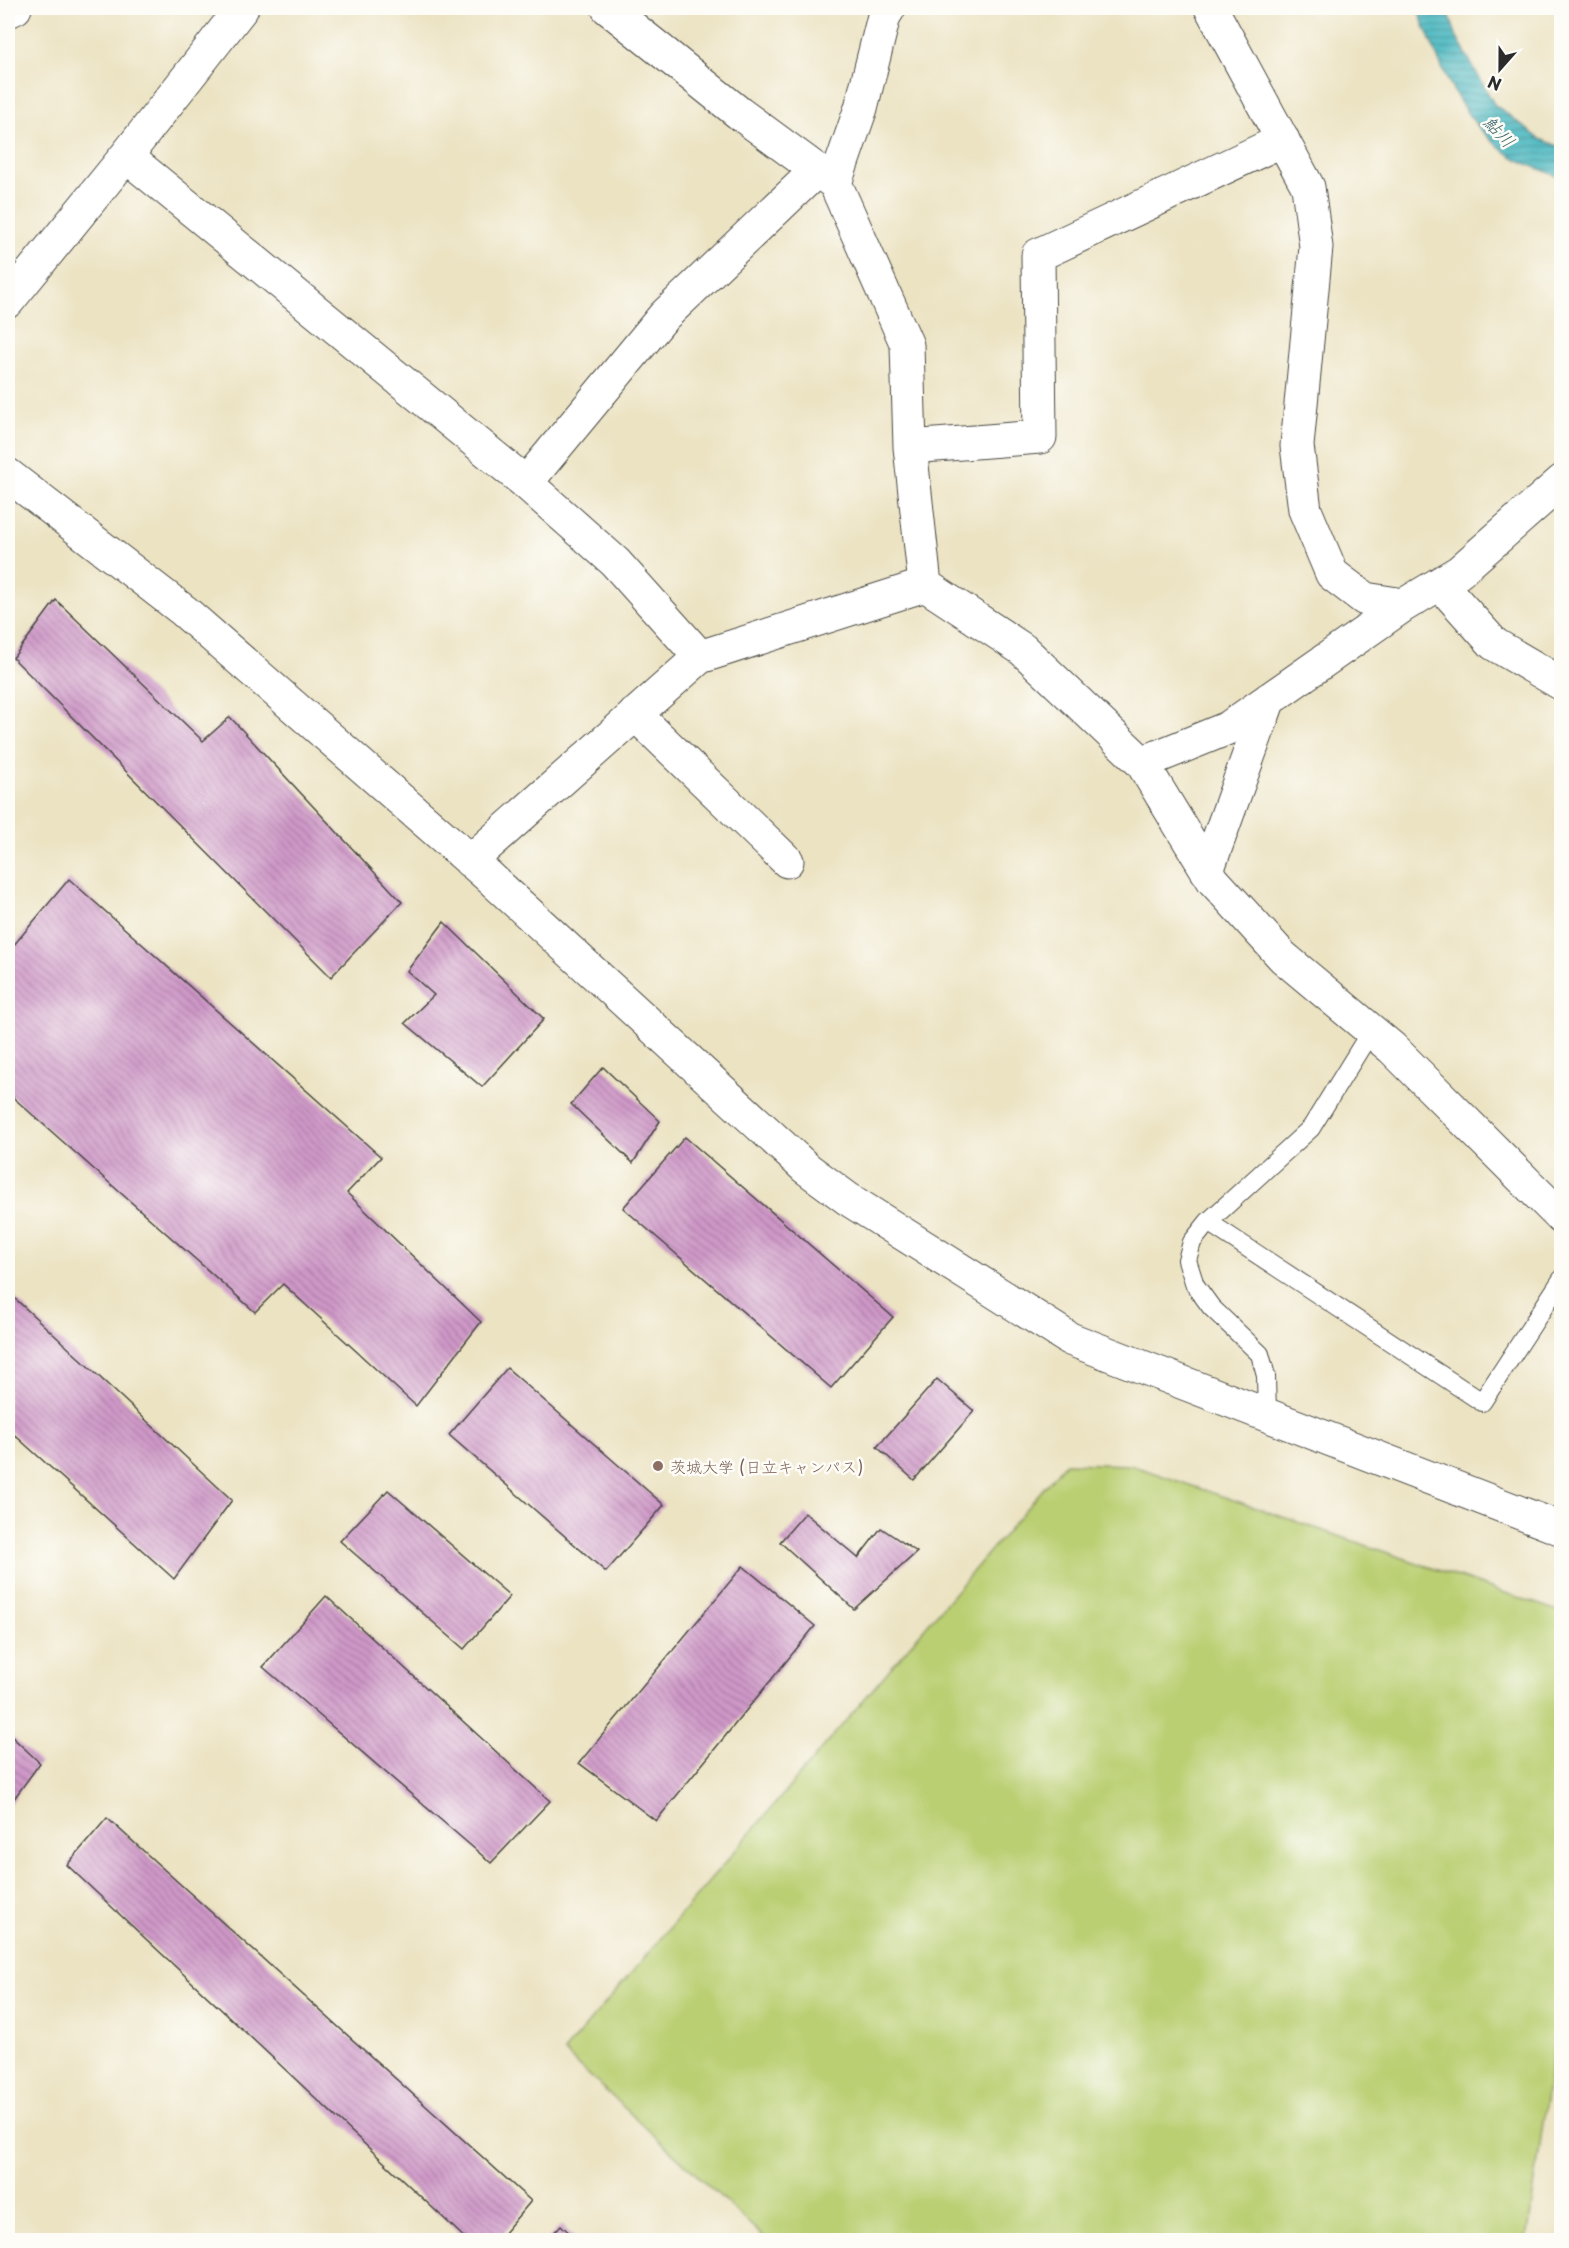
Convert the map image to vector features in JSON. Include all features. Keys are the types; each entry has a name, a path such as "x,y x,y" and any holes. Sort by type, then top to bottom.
{"street":[{"path":"8,10 15,8"},
{"path":"8,301 242,8"},
{"path":"608,8 825,177 907,345 910,447 925,585"},
{"path":"526,483 664,316 825,177 861,108 884,16 889,8"},
{"path":"1211,8 1308,187 1316,247 1297,446 1305,510 1332,574 1365,599 1404,605"},
{"path":"910,447 1040,436 1038,255 1283,140"},
{"path":"126,156 526,483 615,562 700,657"},
{"path":"8,474 184,611 470,861 806,1168 848,1199 1070,1339 1562,1529"},
{"path":"1142,763 1228,728 1404,605 1441,585 1562,481"},
{"path":"470,861 700,657 925,585"},
{"path":"925,585 1022,649 1142,763 1207,871 1283,957 1371,1031 1562,1218"},
{"path":"1441,585 1494,644 1562,684"},
{"path":"1207,871 1269,699"},
{"path":"635,714 787,861"}],"lane":[{"path":"1267,1415 1266,1376 1260,1354 1211,1307 1195,1285 1187,1260 1192,1242 1208,1222 1311,1128 1371,1031"},
{"path":"1208,1222 1482,1402 1562,1279"}],"green space":[{"path":"1065,1463 1131,1465 1561,1612 1562,1983 1527,2240 767,2240 564,2052"}],"water":[{"name":"鮎川","path":"1417,8 1447,8 1457,38 1494,104 1540,139 1561,147 1561,178 1510,155 1477,125 1453,89"}],"building":[{"path":"56,600 203,741 230,717 402,902 331,977 13,658"},
{"path":"69,879 381,1157 347,1193 481,1322 416,1406 283,1284 255,1312 8,1093 8,952"},
{"path":"444,922 544,1019 482,1087 405,1023 434,995 407,971"},
{"path":"603,1067 660,1121 633,1163 571,1104"},
{"path":"685,1137 893,1317 831,1388 623,1208"},
{"path":"8,1292 232,1500 174,1579 8,1429"},
{"path":"507,1368 664,1505 606,1572 449,1435"},
{"path":"937,1379 974,1411 914,1480 877,1447"},
{"path":"388,1490 510,1596 464,1649 340,1541"},
{"path":"805,1513 858,1558 881,1528 917,1552 854,1609 780,1542"},
{"path":"743,1566 815,1626 656,1821 579,1763"},
{"path":"326,1596 550,1801 491,1863 263,1667"},
{"path":"8,1733 40,1763 8,1807"},
{"path":"107,1818 531,2201 498,2240 467,2240 67,1865"},
{"path":"561,2225 577,2240 547,2240"}],"place":[{"name":"茨城大学 (日立キャンパス)","path":"658,1466"}]}
